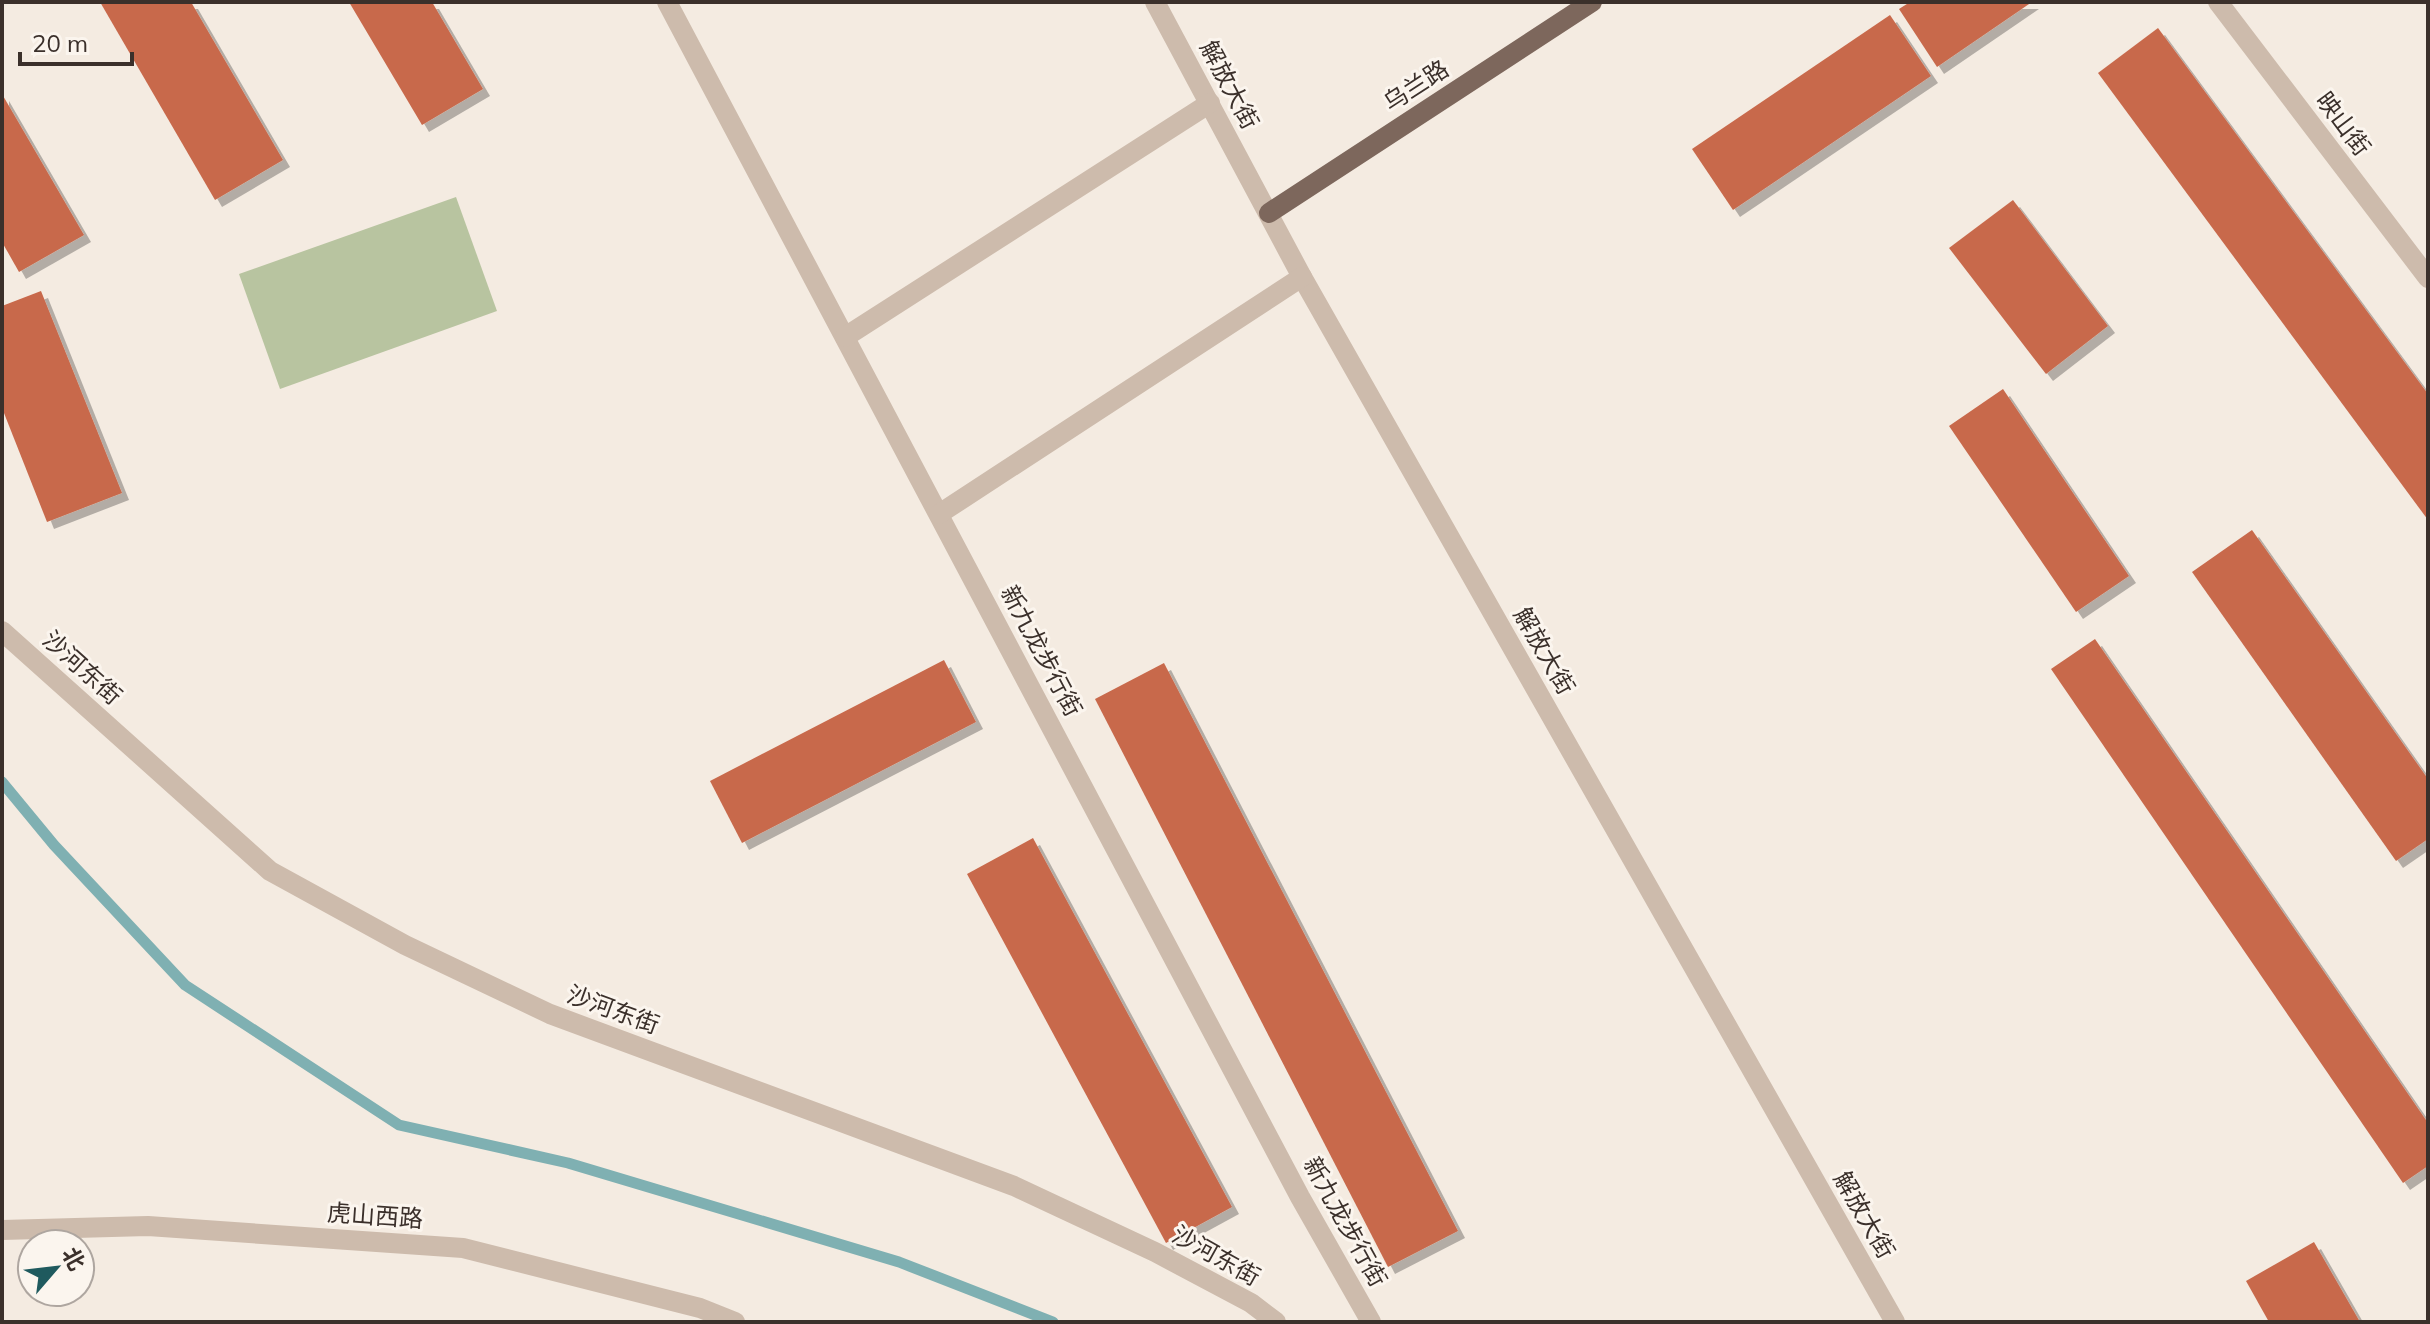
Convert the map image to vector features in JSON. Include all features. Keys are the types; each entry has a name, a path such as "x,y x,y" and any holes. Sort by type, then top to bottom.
{"main road":[{"name":"乌兰路","path":"1269,213 1592,2"}],"street":[{"name":"新九龙步行街","path":"667,2 1300,1197 1371,1322"},
{"name":"解放大街","path":"1155,2 1302,277 1895,1322"},
{"name":"映山街","path":"2218,2 2428,278"},
{"path":"845,337 1210,103"},
{"path":"939,514 1302,277"},
{"name":"沙河东街","path":"2,631 270,871 405,945 550,1014 1014,1186 1155,1252 1251,1303 1276,1322"},
{"name":"虎山西路","path":"2,1230 148,1226 463,1248 700,1308 735,1322"}],"green space":[{"path":"456,197 497,311 280,389 239,274"}],"building":[{"path":"100,2 191,2 283,160 215,200"},
{"path":"349,2 432,2 483,89 422,125"},
{"path":"1910,2 2032,2 1937,67 1899,9"},
{"path":"1890,15 1931,76 1733,210 1692,149"},
{"path":"2158,28 2428,394 2428,520 2098,73"},
{"path":"2,94 84,235 19,272 2,242"},
{"path":"2013,200 2108,326 2046,374 1949,248"},
{"path":"41,291 122,493 47,522 2,408 2,306"},
{"path":"2003,389 2129,576 2076,612 1949,426"},
{"path":"2252,530 2428,779 2428,839 2396,861 2192,572"},
{"path":"2095,639 2428,1123 2428,1166 2403,1183 2051,669"},
{"path":"944,660 976,722 742,843 710,781"},
{"path":"1164,663 1458,1231 1388,1267 1095,699"},
{"path":"1033,838 1232,1207 1166,1243 967,874"},
{"path":"2314,1242 2360,1322 2269,1322 2246,1281"}],"waterway":[{"path":"2,782 54,845 185,985 399,1125 568,1163 899,1262 1053,1322"}]}
